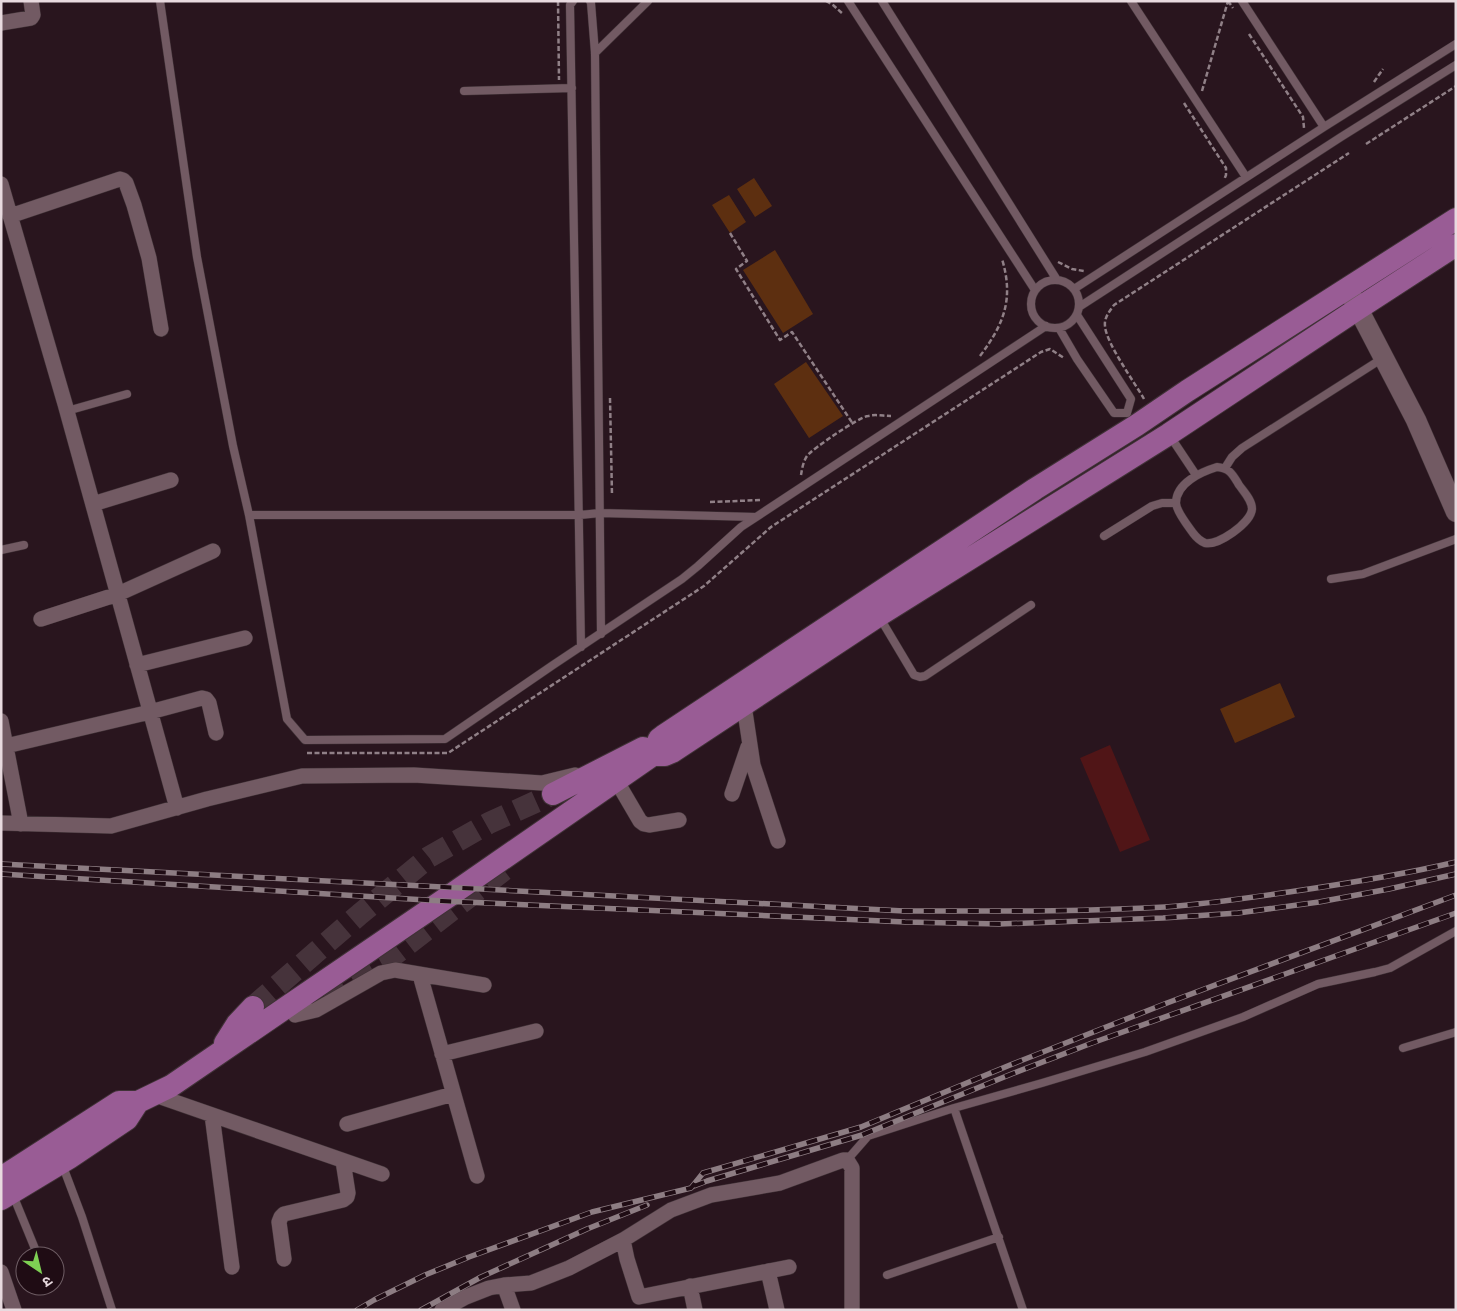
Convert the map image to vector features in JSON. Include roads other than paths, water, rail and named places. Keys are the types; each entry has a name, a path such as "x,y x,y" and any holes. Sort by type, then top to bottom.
{"main road":[{"path":"1146,431 1187,391 1456,219"},
{"path":"5,1190 63,1154 119,1102 145,1098 171,1086 615,782 660,749 1041,499 1146,431 1358,308 1456,245"},
{"path":"660,749 744,705 878,616 1041,499"},
{"path":"553,794 615,782"},
{"path":"216,1056 263,1036 324,996"},
{"path":"216,1056 238,1024 253,1007"}],"street":[{"path":"1,23 31,18 33,16 31,1"},
{"path":"8,220 120,179 123,180 126,183 134,205 149,258 161,329"},
{"path":"1,184 8,220 67,411 176,808"},
{"path":"1348,288 1416,420 1456,512"},
{"path":"93,504 171,480"},
{"path":"41,618 118,594 213,551"},
{"path":"137,665 245,638"},
{"path":"6,746 202,698 206,699 209,703 216,732"},
{"path":"744,705 753,766 778,841"},
{"path":"1,721 21,824"},
{"path":"732,794 749,743"},
{"path":"1,823 111,826 302,776 350,775 414,775 542,783 615,782 640,821 644,824 679,820"},
{"path":"295,1015 316,1010 388,971 395,970 420,976 484,985"},
{"path":"420,976 477,1176"},
{"path":"442,1054 536,1030"},
{"path":"347,1124 453,1094"},
{"path":"145,1098 212,1115 382,1174"},
{"path":"212,1115 232,1267"},
{"path":"442,1310 464,1304 489,1288 504,1284 531,1284 569,1268 623,1240 671,1210 711,1195 780,1183 838,1161 847,1160 852,1168 852,1310"},
{"path":"284,1259 279,1222 281,1217 284,1214 343,1200 347,1197 343,1161"},
{"path":"623,1240 640,1303 690,1286 789,1267"},
{"path":"768,1271 777,1310"},
{"path":"1,1272 14,1310"},
{"path":"504,1284 513,1310"},
{"path":"690,1286 694,1310"}],"lane":[{"path":"160,1 197,256 233,446 249,515 288,719 304,740 445,739 682,579 730,536 756,517 1046,326"},
{"path":"573,1 570,5 581,647"},
{"path":"590,1 595,53 600,634"},
{"path":"595,53 648,1"},
{"path":"848,1 1035,290"},
{"path":"882,1 1057,280"},
{"path":"1130,1 1246,177"},
{"path":"1242,1 1324,127"},
{"path":"1074,289 1456,44"},
{"path":"1078,311 1341,137 1456,66"},
{"path":"464,91 572,88"},
{"path":"1050,280 1065,282 1074,289 1079,299 1078,311 1072,322 1059,328 1041,324 1031,310 1030,302 1035,290 1042,283 1050,280"},
{"path":"1078,311 1131,399 1146,431"},
{"path":"1059,328 1077,359 1114,413 1146,431 1196,476"},
{"path":"1225,468 1232,457 1242,448 1383,358"},
{"path":"67,411 127,394"},
{"path":"1217,467 1225,468 1233,474 1250,501 1252,509 1249,518 1240,527 1212,543 1205,543 1198,539 1178,510 1176,503 1184,485 1196,476 1206,470 1217,467"},
{"path":"1104,536 1152,506 1162,503 1176,503"},
{"path":"249,515 580,515 600,513 756,517"},
{"path":"1331,579 1363,574 1456,539"},
{"path":"1,550 24,545"},
{"path":"878,616 914,674 920,677 925,676 1031,605"},
{"path":"847,1160 868,1136 954,1108 1178,1041 1243,1017 1318,984 1390,968 1456,932"},
{"path":"1403,1048 1456,1032"},
{"path":"954,1108 1023,1310"},
{"path":"63,1154 112,1310"},
{"path":"5,1190 33,1246"},
{"path":"887,1275 998,1238"}],"tunnel":[{"path":"253,1007 429,857 489,823 553,794"},
{"path":"324,996 390,958 509,866"}],"railway":[{"path":"1,864 904,911 1002,911 1132,909 1196,904 1352,882 1456,862"},
{"path":"1,874 442,901 905,922 999,924 1163,918 1238,913 1319,902 1456,874"},
{"path":"357,1310 425,1275 469,1257 592,1212 691,1188 703,1173 861,1127 1010,1065 1167,1003 1456,895"},
{"path":"694,1186 862,1135 1092,1043 1456,913"},
{"path":"421,1310 481,1277 587,1229 647,1205"}]}
